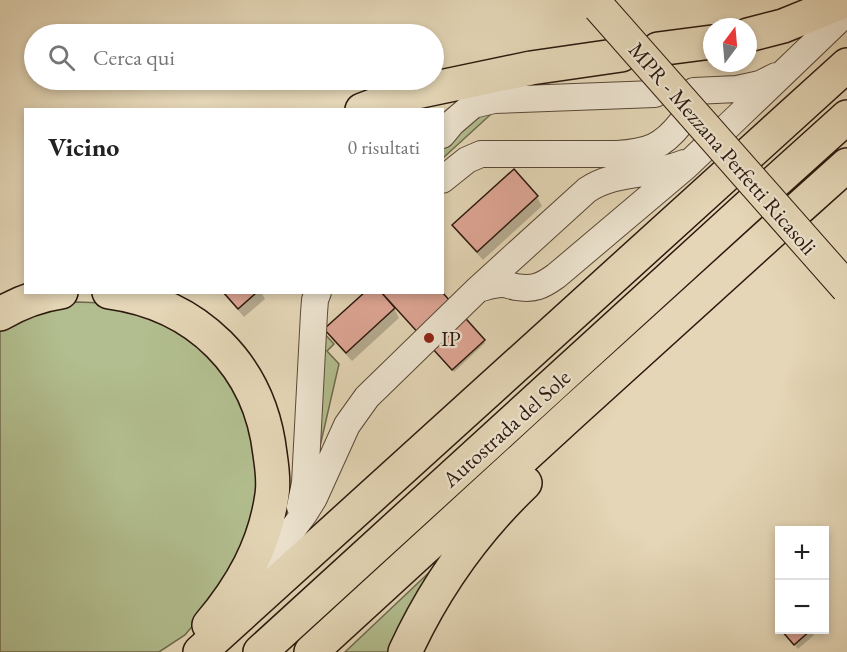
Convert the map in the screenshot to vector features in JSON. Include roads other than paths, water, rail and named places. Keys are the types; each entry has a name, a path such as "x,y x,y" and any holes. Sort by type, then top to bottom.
{"highway":[{"path":"757,33 783,26 847,0"},
{"path":"658,49 703,43"},
{"path":"444,86 531,68 621,55"},
{"path":"750,153 847,65"},
{"path":"367,108 402,94 422,90"},
{"path":"776,181 847,117"},
{"name":"Autostrada del Sole","path":"311,652 581,404 793,226 847,165"},
{"path":"200,652 726,175"},
{"path":"405,652 450,572 517,490 793,226 847,182"},
{"name":"Autostrada del Sole","path":"260,652 752,203"},
{"path":"0,300 24,282"},
{"path":"0,314 48,294"},
{"path":"123,294 157,303 181,314 203,329 240,370 254,393 268,438 273,493 262,539 250,567 219,612 185,652"}],"main road":[{"name":"MPR - Mezzana Perfetti Ricasoli","path":"599,8 847,288"}],"lane":[{"path":"726,128 847,12"},
{"path":"704,94 760,84 784,73"},
{"path":"444,133 473,105 494,100 656,94"},
{"path":"444,178 467,160 481,154 632,153 663,143 681,123"},
{"path":"219,612 270,560 292,532 314,498 347,425 367,397 478,289 597,183 613,177 671,168 699,153 542,286 532,288 504,284 478,289"},
{"path":"292,532 305,483 320,298"}],"place":[{"name":"IP","path":"429,338"}]}
